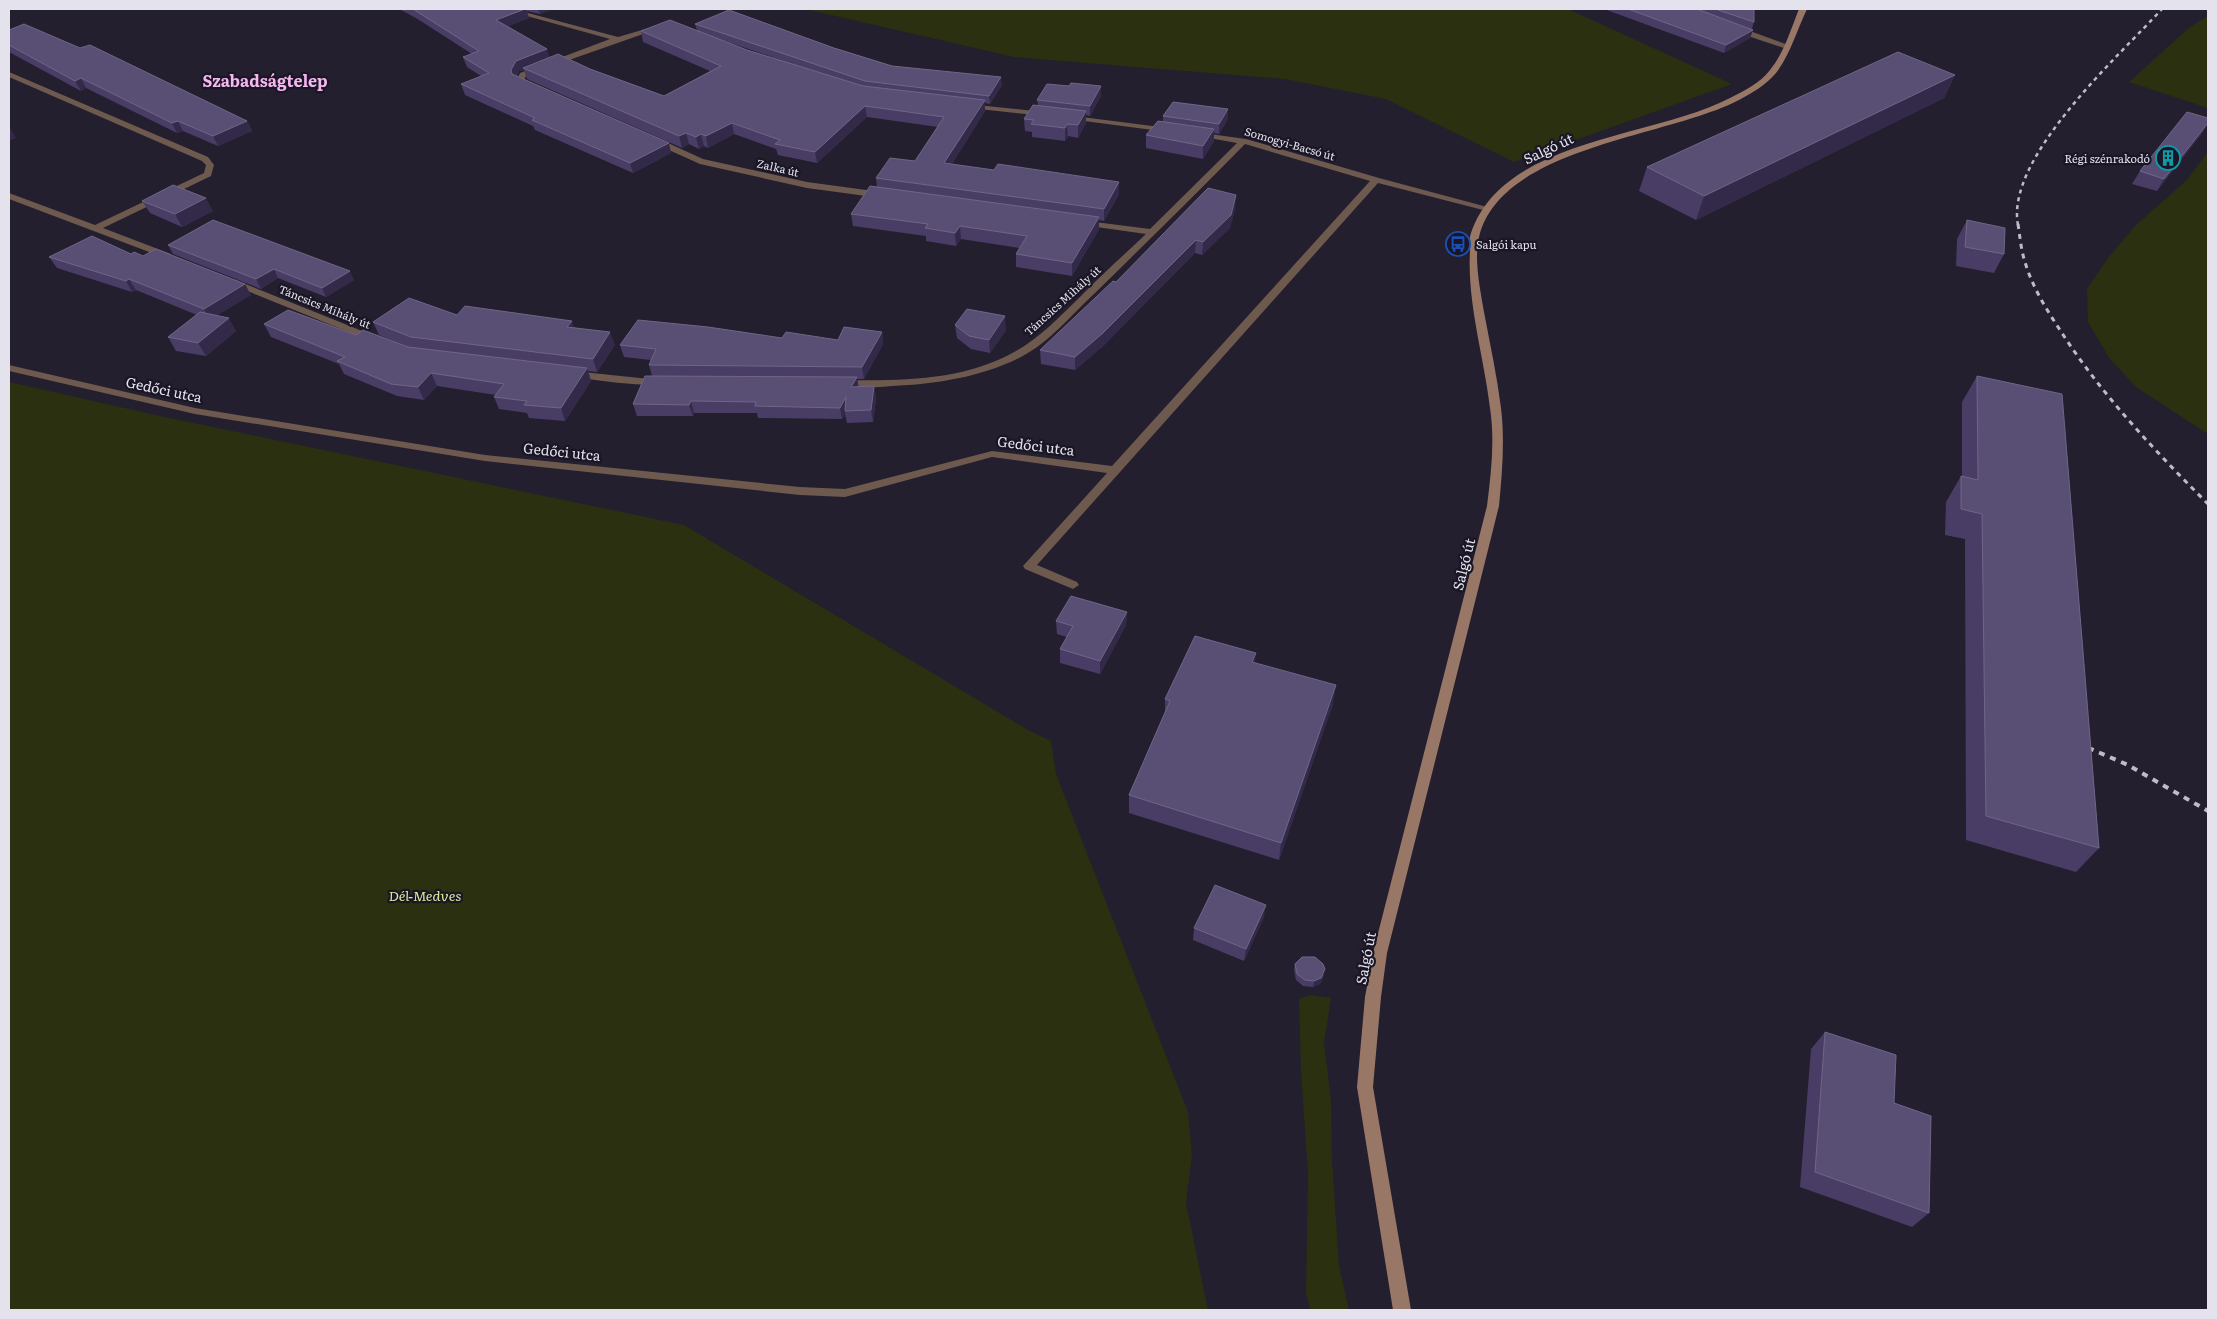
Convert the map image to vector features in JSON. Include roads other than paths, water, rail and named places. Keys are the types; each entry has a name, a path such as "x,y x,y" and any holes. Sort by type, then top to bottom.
{"main road":[{"name":"Salgó út","path":"1402,1310 1365,1087 1373,997 1380,953 1493,506 1498,464 1496,410 1473,272 1475,234 1487,208 1504,190 1525,174 1557,157 1715,110 1751,90 1772,73 1780,62 1803,9"}],"street":[{"path":"506,9 618,39"},
{"path":"538,89 520,81 523,76 532,70 618,39 658,26 666,27"},
{"path":"1727,26 1787,46"},
{"path":"9,74 205,159 210,165 208,174 96,228"},
{"path":"963,105 1050,115"},
{"path":"1060,116 1176,131"},
{"name":"Somogyi-Bacsó út","path":"1186,133 1243,141 1376,180 1487,208"},
{"name":"Zalka út","path":"646,137 700,161 807,185 886,196"},
{"name":"Táncsics Mihály út","path":"830,383 886,384 940,379 989,367 1019,354 1043,337 1154,232 1243,141"},
{"path":"1073,585 1029,566 1376,180"},
{"path":"9,196 178,260"},
{"path":"1074,221 1154,232"},
{"name":"Táncsics Mihály út","path":"223,278 386,344"},
{"name":"Gedőci utca","path":"9,368 82,387 157,401 195,411 476,456 800,491 845,493 992,454 1114,470"},
{"path":"562,373 640,382 669,383"}],"railway":[{"path":"2018,224 2019,198 2029,170 2047,140 2094,80 2162,9"},
{"path":"2018,224 2022,253 2031,280 2076,354 2129,421 2208,504"},
{"path":"2077,743 2128,765 2208,811"}],"place":[{"name":"Régi szénrakodó","path":"2168,158"},
{"name":"Salgói kapu","path":"1458,244"}],"district":[{"name":"Szabadságtelep","path":"265,80"}],"park label":[{"name":"Dél-Medves","path":"425,895"}]}
